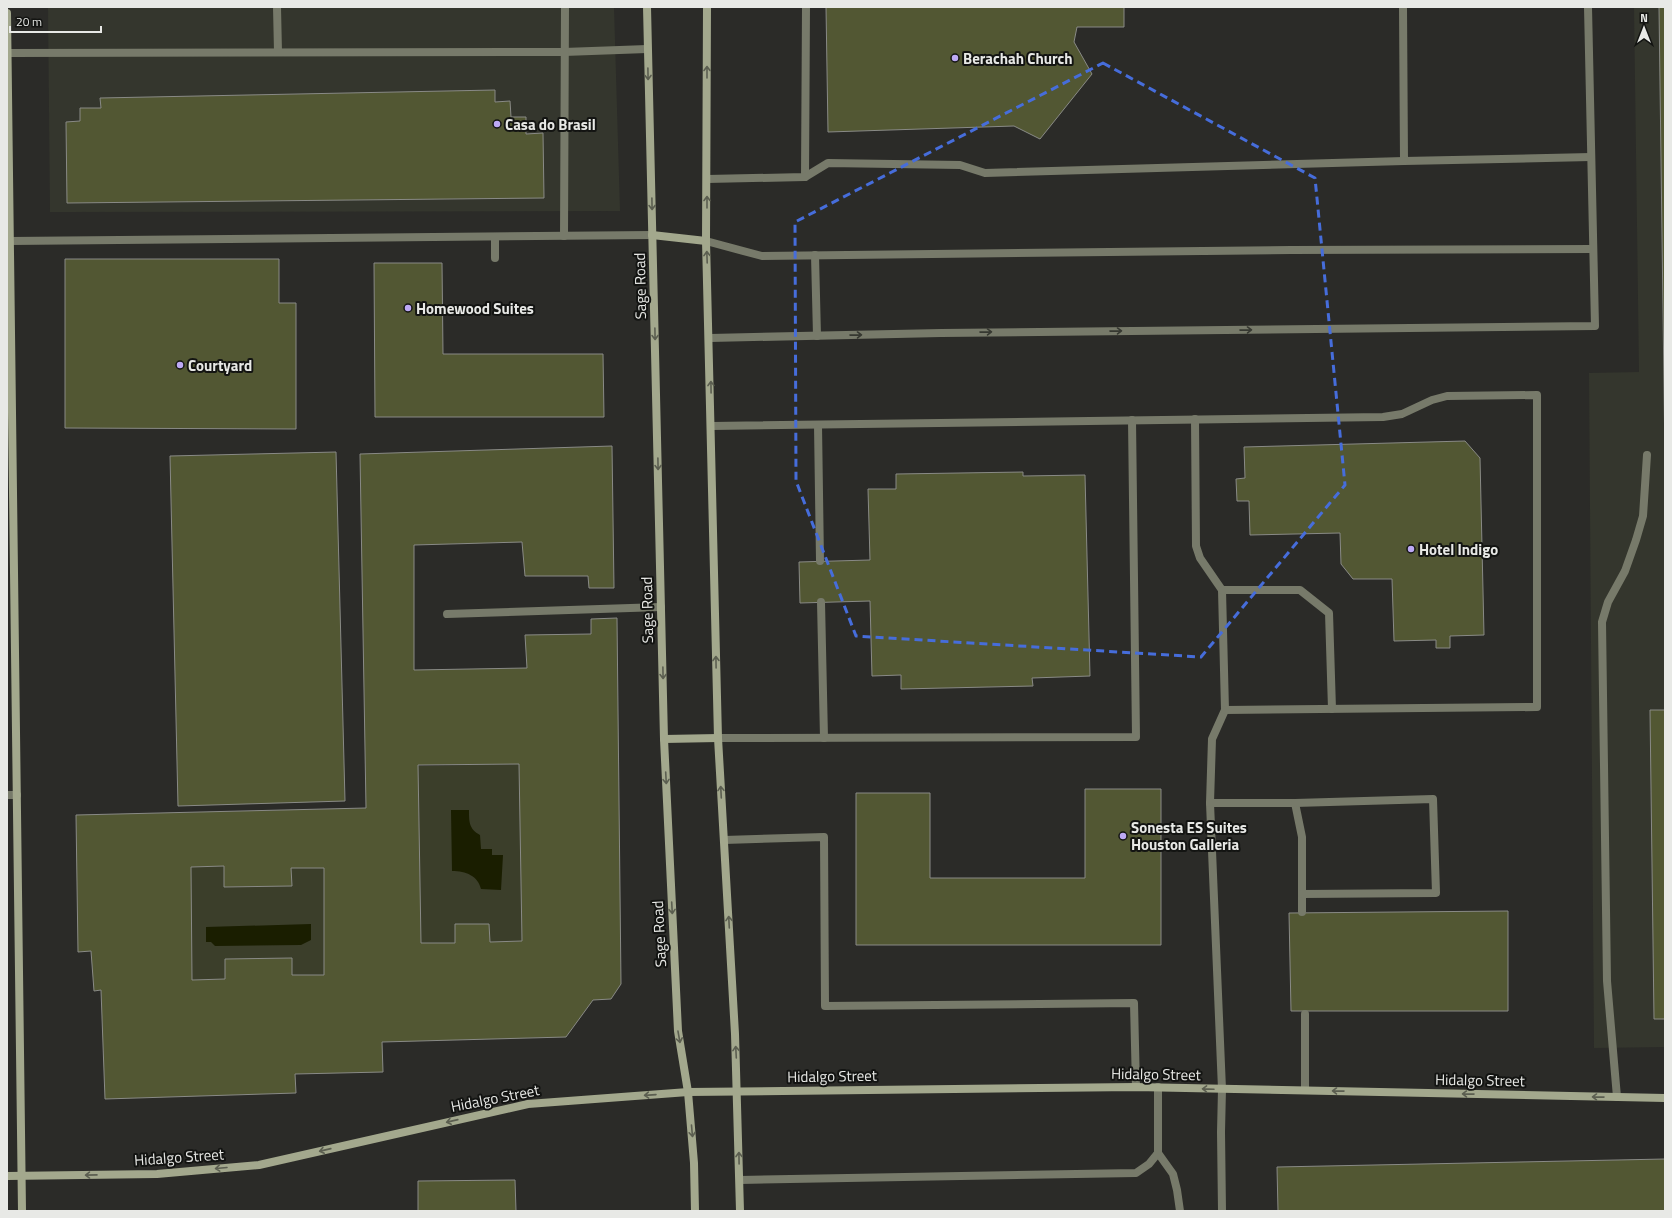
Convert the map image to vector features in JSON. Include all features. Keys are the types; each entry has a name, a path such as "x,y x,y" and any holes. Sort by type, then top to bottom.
{"street":[{"path":"277,7 278,52"},
{"path":"564,236 565,7"},
{"name":"Sage Road","path":"647,7 664,739 678,1031 688,1092 694,1163 695,1211"},
{"path":"707,7 706,241 710,338 718,738 738,1090 740,1211"},
{"path":"805,178 806,7"},
{"path":"1403,7 1404,161"},
{"path":"710,338 941,333 1594,326 1588,7"},
{"path":"7,13 10,241 9,404 17,795 22,1211"},
{"path":"7,53 564,52 648,49"},
{"path":"707,180 805,178 828,163 960,165 985,173 1591,157"},
{"path":"10,241 652,234 706,241 762,256 1593,249"},
{"path":"495,236 495,258"},
{"path":"815,255 817,336"},
{"path":"712,426 1383,417 1402,414 1432,400 1447,396 1537,394 1537,708 1225,710"},
{"path":"1195,419 1196,546 1200,558 1222,590 1225,710 1212,739 1210,803 1222,1089 1222,1211"},
{"path":"664,739 1136,737 1132,420"},
{"path":"818,425 820,561"},
{"path":"1617,1097 1607,981 1602,622 1608,602 1625,571 1636,540 1642,516 1647,455"},
{"path":"1222,590 1300,590 1329,613 1332,710"},
{"path":"821,602 824,738"},
{"path":"448,614 661,606"},
{"path":"7,795 17,795"},
{"path":"1210,803 1294,803 1433,799 1436,893 1302,894"},
{"path":"1294,803 1302,837 1302,912"},
{"path":"724,840 824,837 825,1006 1134,1003 1136,1086"},
{"path":"1305,1014 1305,1090"},
{"name":"Hidalgo Street","path":"7,1176 157,1174 259,1165 528,1104 688,1092 738,1090 1136,1086 1665,1098"},
{"path":"1158,1087 1158,1153 1172,1174 1177,1190 1180,1211"},
{"path":"740,1180 1136,1173 1149,1164 1158,1153"}],"highlighted area":[{"path":"1103,63 1315,178 1345,485 1201,657 856,636 796,481 795,222"}],"shaded area":[{"path":"48,7 614,7 620,211 50,212"},
{"path":"1634,7 1665,7 1665,1047 1594,1048 1589,373 1639,372"},
{"path":"519,764 522,941 490,942 489,924 455,924 455,943 421,943 418,766"},
{"path":"451,810 469,810 470,825 476,833 480,835 481,849 492,849 492,855 503,855 501,890 481,889 477,881 471,875 452,871"},
{"path":"224,866 224,887 291,886 291,868 324,868 324,975 292,975 291,958 225,959 225,979 192,980 191,867"},
{"path":"311,924 311,940 301,945 215,946 211,942 206,942 206,927"}],"building":[{"name":"Berachah Church","path":"826,7 1124,7 1124,27 1077,27 1074,42 1092,74 1040,139 1014,126 828,132"},
{"path":"1659,7 1665,7 1665,462"},
{"path":"495,90 495,102 510,101 511,117 526,117 526,134 543,133 544,198 67,203 66,122 80,121 80,108 101,108 100,98"},
{"name":"Courtyard","path":"65,259 279,259 279,303 296,303 296,429 65,428"},
{"name":"Homewood Suites","path":"374,263 442,263 443,354 603,354 604,417 375,417"},
{"name":"Hotel Indigo","path":"1465,441 1480,458 1484,635 1450,636 1450,648 1436,648 1436,640 1394,641 1392,579 1353,579 1341,564 1340,533 1250,535 1249,501 1237,501 1236,479 1245,478 1244,447"},
{"path":"612,446 614,588 589,588 588,576 525,576 522,542 414,545 414,670 527,668 525,635 591,634 591,619 617,618 621,984 611,999 593,1000 566,1037 382,1042 383,1072 295,1074 296,1093 105,1099 101,990 94,991 91,951 78,952 76,815 366,808 360,454","holes":["519,764 522,941 490,942 489,924 455,924 455,943 421,943 418,765","224,866 224,887 292,886 291,868 324,868 324,975 292,975 292,958 225,959 225,979 192,980 191,867"]},
{"path":"336,452 345,801 178,806 170,456"},
{"path":"1023,472 1023,476 1085,475 1090,676 1032,678 1033,686 901,689 901,675 872,676 870,601 800,603 799,562 870,560 868,489 896,489 896,474"},
{"path":"1650,710 1665,710 1665,1019 1654,1019"},
{"name":"Sonesta ES Suites Houston Galleria","path":"1085,789 1161,789 1161,945 856,945 856,793 930,793 930,878 1085,878"},
{"path":"1508,911 1508,1011 1291,1011 1289,913"},
{"path":"1665,1159 1665,1211 1278,1211 1277,1167"},
{"path":"515,1180 516,1211 418,1211 418,1181"}],"place":[{"name":"Berachah Church","path":"955,58"},
{"name":"Casa do Brasil","path":"497,124"},
{"name":"Homewood Suites","path":"408,308"},
{"name":"Courtyard","path":"180,365"},
{"name":"Hotel Indigo","path":"1411,549"},
{"name":"Sonesta ES Suites Houston Galleria","path":"1123,836"}]}
